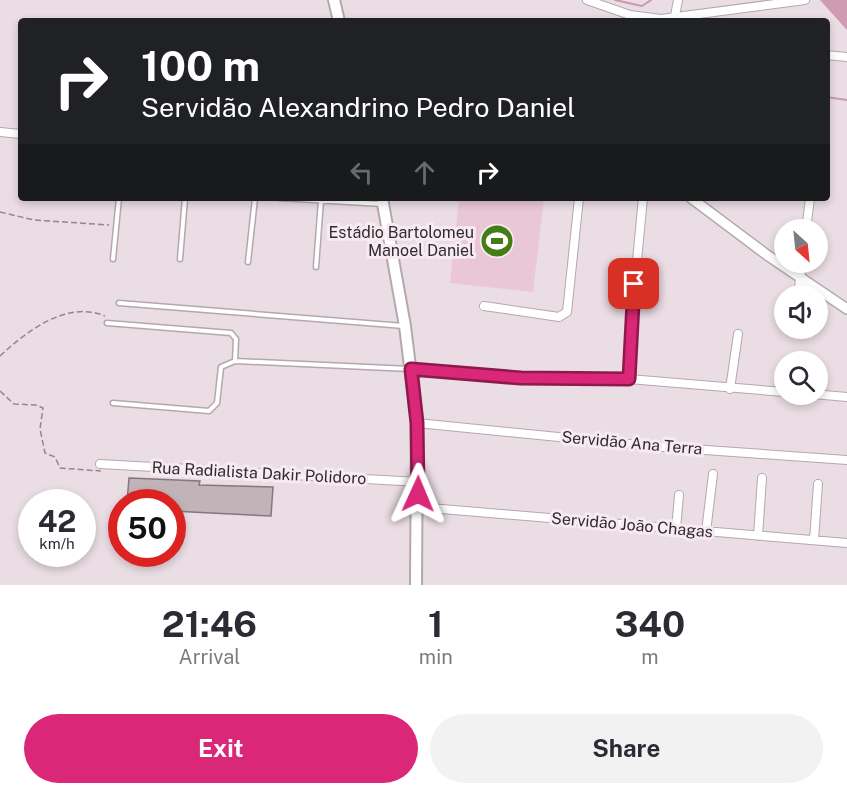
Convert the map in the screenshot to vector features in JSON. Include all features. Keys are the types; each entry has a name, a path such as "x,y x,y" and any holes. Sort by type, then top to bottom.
{"main road":[{"path":"334,0 338,18"},
{"path":"383,201 405,326 417,423 419,482 416,585"}],"street":[{"path":"587,0 645,18"},
{"path":"674,18 678,0"},
{"path":"687,18 805,0"},
{"path":"830,56 847,57"},
{"path":"0,132 18,134"},
{"path":"484,306 559,317 567,312 579,201"},
{"path":"629,379 633,302 643,201"},
{"path":"695,201 847,309"},
{"path":"807,219 810,201"},
{"path":"799,285 801,273"},
{"path":"730,389 738,333"},
{"path":"411,369 521,378 629,379 774,391"},
{"path":"828,395 847,397"},
{"name":"Servidão Ana Terra","path":"417,423 649,446 847,460"},
{"name":"Rua Radialista Dakir Polidoro","path":"100,464 419,482"},
{"path":"706,532 713,474"},
{"path":"758,536 762,478"},
{"path":"814,540 818,484"},
{"path":"675,529 679,495"},
{"name":"Servidão João Chagas","path":"418,507 847,543"}],"lane":[{"path":"113,259 119,201"},
{"path":"180,259 185,201"},
{"path":"248,262 255,201"},
{"path":"316,267 321,201"},
{"path":"118,303 405,326"},
{"path":"108,323 231,333 236,339 235,361"},
{"path":"113,403 209,411 217,403 221,367 235,361 411,369"}],"path":[{"path":"0,212 34,220 116,226"},
{"path":"0,356 59,314 75,312 102,314 108,323"},
{"path":"0,391 14,404 36,405 42,408 40,429 45,453 55,457 60,468 100,473 100,464"}],"shaded area":[{"path":"820,0 847,0 847,30"},
{"name":"Estádio Bartolomeu Manoel Daniel","path":"459,201 544,201 533,292 450,283"}],"building":[{"path":"129,478 200,481 199,485 273,487 271,516 186,512 186,489 128,489"}],"waterway":[{"path":"615,0 642,6 651,0"},
{"path":"830,98 847,100"}],"place":[{"name":"Estádio Bartolomeu Manoel Daniel","path":"497,241"}],"route":[{"path":"418,494 417,423 411,369 499,377 629,379 634,284"}]}
